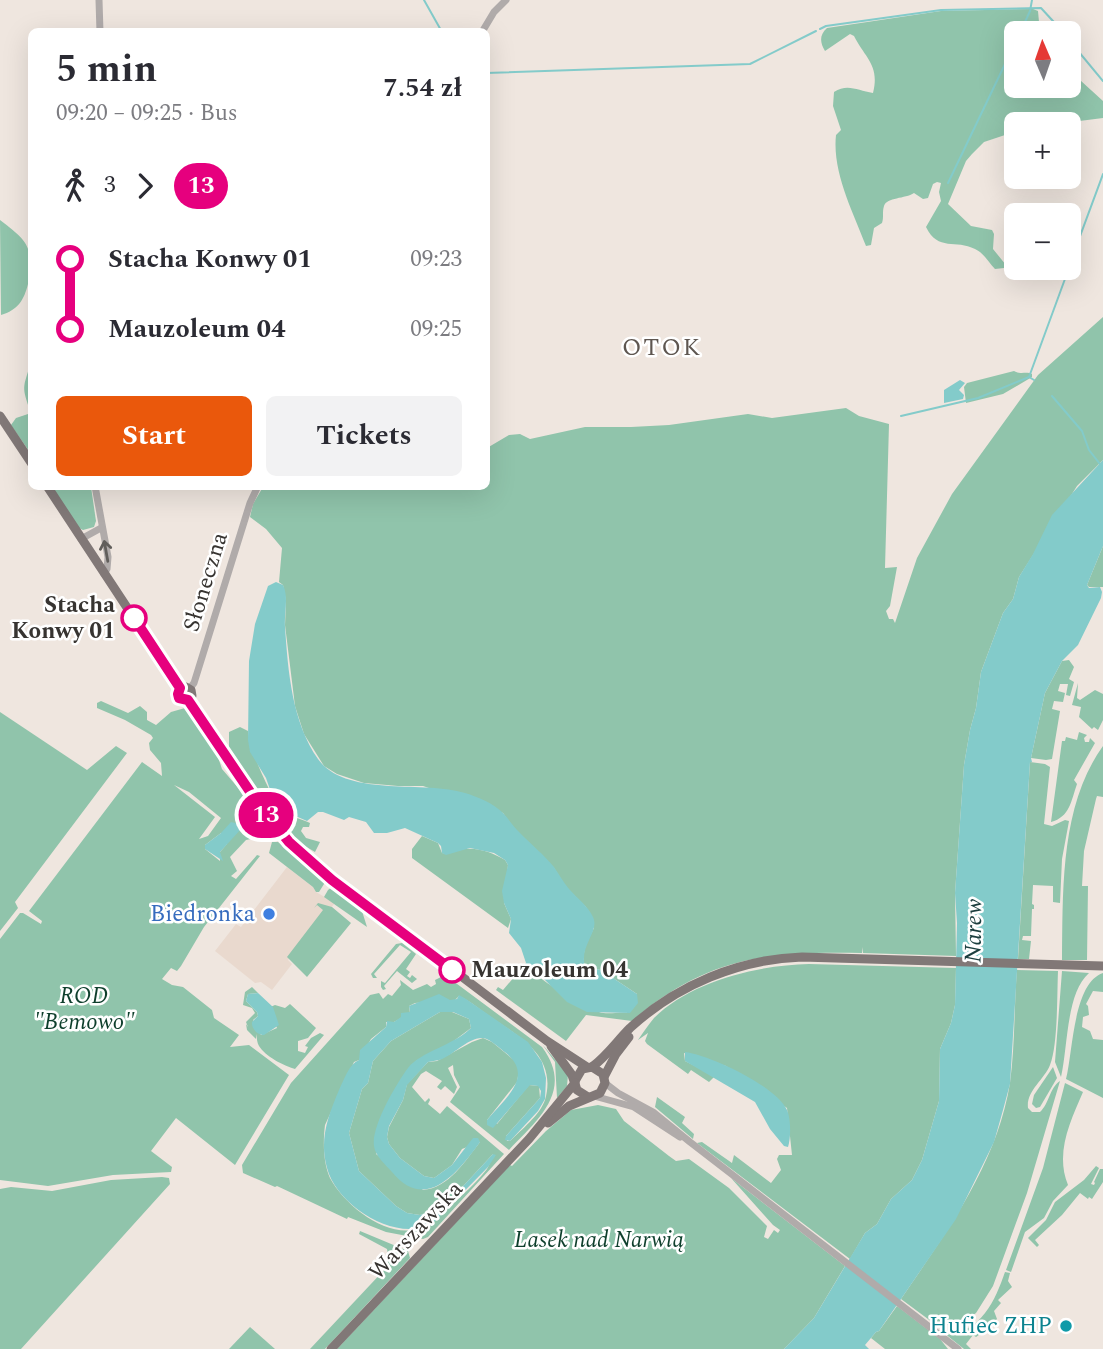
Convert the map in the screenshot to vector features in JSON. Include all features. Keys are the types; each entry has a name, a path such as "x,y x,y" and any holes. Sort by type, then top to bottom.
{"main road":[{"path":"0,416 28,458"},
{"path":"50,490 185,688 178,694 179,698 188,700 269,819 301,855 547,1041 601,1071 605,1080"},
{"path":"575,1082 579,1072 590,1067 628,1030 668,1000 699,982 750,964 791,958 866,958 1103,966"},
{"path":"547,1041 580,1093 591,1096 600,1093 616,1054 644,1018"},
{"name":"Warszawska","path":"331,1349 529,1139 575,1082"},
{"name":"Warszawska","path":"529,1139 565,1109 591,1096"}],"street":[{"path":"99,0 100,28"},
{"path":"484,28 506,0"},
{"path":"96,490 108,557 104,573"},
{"name":"Słoneczna","path":"185,688 194,683 256,490"},
{"path":"81,539 101,528"},
{"path":"605,1080 618,1093 653,1112 690,1142"},
{"path":"591,1096 634,1107 690,1142 958,1349"}],"shaded area":[{"path":"287,867 316,892 335,903 288,960 292,964 272,990 261,982 255,983 215,951 236,924 241,927"}],"green space":[{"path":"941,11 1038,11 1039,21 1004,21 1004,98 1082,98 1082,82 1103,101 1103,118 1081,121 1081,112 1004,112 1004,135 984,142 966,161 948,204 971,226 992,230 993,249 1004,263 1004,268 995,269 975,249 942,242 931,235 926,227 941,201 941,183 937,182 933,184 928,198 923,199 914,193 886,203 882,223 874,228 871,245 866,246 840,177 836,135 841,130 833,106 834,92 849,88 873,93 875,75 854,36 850,34 825,51 821,39 824,31 827,28"},
{"path":"0,220 23,240 28,249 28,284 22,300 12,310 1,315"},
{"path":"1103,317 1103,460 1077,486 1019,577 1013,599 1003,613 981,672 964,765 955,893 956,956 863,953 862,947 862,953 797,954 740,962 686,983 632,1021 586,1015 566,1041 496,990 498,987 503,990 526,963 548,983 599,1012 627,1013 637,994 601,970 585,967 584,952 594,928 586,907 503,813 423,786 364,783 337,774 324,766 304,734 295,706 285,625 286,601 283,585 279,582 282,548 266,529 250,517 253,504 261,490 490,490 490,446 509,435 520,434 530,439 585,427 669,425 748,414 772,418 846,408 859,416 889,424 885,568 897,567 890,606 886,611 889,619 893,619 895,623 917,558 952,494 1038,375"},
{"path":"28,371 28,403 24,387"},
{"path":"1014,371 1030,373 1032,377 1003,394 966,403 964,387 967,383"},
{"path":"28,414 28,450 11,425 16,418"},
{"path":"54,490 91,490 96,521 94,527 83,530"},
{"path":"1103,546 1103,587 1089,587 1087,585"},
{"path":"1069,660 1074,667 1069,679 1074,682 1070,696 1066,695 1068,684 1060,684 1058,691 1065,693 1063,702 1054,701 1052,709 1060,711 1052,759 1031,758 1045,693 1062,661"},
{"path":"1078,683 1077,698 1080,700 1095,690 1103,694 1103,720 1098,730 1094,727 1092,729 1079,717 1081,707 1072,705"},
{"name":"ROD \"Bemowo\"","path":"101,701 128,713 140,706 147,712 147,720 156,725 171,712 185,708 217,754 222,769 252,804 269,830 265,836 246,840 230,857 237,871 231,876 236,879 257,855 260,856 204,927 181,966 177,971 171,968 162,979 183,987 212,1010 214,1018 239,1035 230,1047 249,1045 289,1075 235,1165 176,1118 151,1151 172,1167 171,1172 113,1175 48,1186 0,1180 0,939 20,913 41,924 42,921 29,911 142,762 162,776 161,763 150,750 149,743 153,738 151,735 97,708 97,703","holes":["174,785 189,792 221,818 208,836 199,839 215,817","221,833 227,844 220,852 220,861 205,849 205,845"]},
{"path":"0,712 87,770 116,746 127,753 15,902 18,908 0,931"},
{"path":"240,727 248,731 256,761 279,807 284,812 310,823 309,827 303,827 301,831 306,838 320,842 315,852 293,839 264,804 229,750 229,732"},
{"path":"1079,732 1087,735 1085,742 1089,742 1090,738 1095,743 1074,780 1077,784 1069,807 1062,816 1051,822 1062,741 1065,741 1066,737 1077,740"},
{"path":"1103,746 1103,797 1097,796 1084,851 1082,886 1088,886 1087,960 1062,960 1064,877 1071,821 1089,770"},
{"path":"1030,762 1050,767 1044,824 1052,826 1069,821 1062,859 1060,903 1053,902 1053,886 1033,885 1031,936 1023,936 1022,940 1031,941 1029,959 1018,959"},
{"path":"422,836 438,843 442,853 477,849 505,860 508,865 504,903 511,919 508,928 412,858 412,849"},
{"path":"272,842 278,842 323,878 324,884 319,892 269,853"},
{"path":"332,887 362,911 367,927 324,897"},
{"path":"318,903 332,907 351,923 307,977 287,957 323,910 317,905 314,908"},
{"path":"402,943 416,954 406,969 410,972 407,976 410,978 412,975 417,979 412,983 397,971 383,990 381,981 385,983 411,952 400,945 374,974 377,978 373,978 371,974 396,944"},
{"path":"809,964 956,968 955,1005 940,1049 939,1101 922,1160 912,1180 891,1199 877,1224 865,1233 850,1259 697,1143 702,1142 732,1163 734,1155 771,1183 781,1170 777,1159 779,1155 792,1155 787,1108 726,1066 684,1053 685,1061 715,1076 709,1082 691,1070 688,1074 647,1044 645,1041 648,1033 638,1040 654,1018 669,1005 706,985 748,972"},
{"path":"1017,970 1058,971 1053,1056 1032,1091 1028,1108 1032,1112 1040,1112 1060,1081 1027,1193 993,1286 976,1313 961,1324 941,1325 932,1322 901,1299 952,1223 982,1170 994,1142 1010,1083"},
{"path":"1062,971 1089,973 1081,982 1072,1007 1061,1077 1055,1062"},
{"path":"1103,973 1103,992 1093,991 1086,1004 1089,1015 1083,1017 1082,1027 1090,1031 1093,1039 1103,1040 1103,1098 1066,1079 1080,1004 1093,979"},
{"path":"445,975 542,1047 555,1077 548,1104 509,1150 450,1102 460,1087 453,1065 448,1068 457,1087 454,1094 445,1086 441,1090 437,1087 442,1081 426,1071 421,1074 412,1087 425,1102 429,1098 428,1104 440,1114 447,1106 504,1154 428,1237 423,1239 386,1232 348,1217 347,1219 243,1173 242,1165 291,1083 370,995 379,993 383,999 388,994 392,996 401,985 400,980 413,990 427,984 431,987 436,984 435,980","holes":["459,996 535,1051 546,1072 545,1100 530,1122 507,1141 506,1136 540,1098 539,1086 529,1085 497,1124 487,1120 517,1082 519,1070 515,1061 483,1038 437,1061 428,1062 407,1084 403,1100 389,1127 389,1144 400,1158 424,1176 434,1178 452,1165 462,1149 480,1142 449,1179 423,1190 376,1154 416,1061 451,1043 471,1028 469,1019 452,1012 440,1012 391,1041 373,1061 368,1083 362,1089 349,1133 359,1171 396,1206 407,1213 420,1215 438,1209 452,1198 493,1154 481,1176 431,1221 413,1230 389,1228 365,1216 336,1188 326,1166 325,1125 354,1062 359,1060 371,1039 386,1027 386,1022 394,1022 410,1013 409,1006 415,1003 455,1000"]},
{"path":"252,987 258,993 248,994 246,1001 257,1012 258,1016 253,1020 261,1035 277,1028 268,1008 275,1005 285,1008 290,1004 316,1028 308,1038 298,1041 298,1051 305,1053 308,1047 305,1046 311,1038 320,1033 324,1035 295,1069 280,1063 262,1050 256,1034 256,1039 247,1030 246,1022 255,1013 252,1008 243,1005 245,992"},
{"path":"542,1044 568,1075 567,1086 557,1098 555,1062"},
{"path":"1053,1067 1057,1078 1040,1107 1036,1108 1032,1104 1034,1095"},
{"path":"1065,1083 1083,1092 1069,1126 1064,1149 1064,1173 1068,1185 1053,1201 1044,1218 1025,1232 1011,1272 1006,1270 1043,1168"},
{"path":"657,1097 685,1117 682,1123 694,1134 693,1139 655,1107"},
{"name":"Lasek nad Narwią","path":"598,1105 616,1109 624,1121 676,1161 689,1159 729,1188 767,1226 764,1237 768,1239 774,1230 778,1233 780,1230 731,1178 845,1266 814,1318 784,1349 337,1349 510,1165 512,1166 546,1131 571,1110"},
{"path":"1096,1166 1099,1168 1091,1184 1094,1185 1100,1169 1103,1169 1103,1182 1092,1199 1080,1193 1062,1215 1035,1240 1039,1245 1037,1247 1028,1238 1046,1220 1055,1202 1084,1180"},
{"path":"169,1178 170,1184 21,1349 0,1349 0,1189 11,1187 52,1191 111,1180"},
{"path":"360,1231 408,1251 410,1258 325,1349 310,1349 385,1269 383,1266 389,1260 387,1249 359,1234"},
{"path":"1005,1272 1010,1273 1008,1281 1012,1287 998,1300 1001,1303 994,1311 997,1319 976,1337 973,1335 966,1344 971,1349 964,1349 944,1333 967,1328 984,1314 991,1305"},
{"path":"897,1306 940,1339 948,1349 885,1349 871,1338"},
{"path":"250,1327 275,1349 229,1349"}],"water":[{"path":"960,380 965,383 959,390 964,395 963,399 944,403 944,390"},
{"name":"Narew","path":"1103,460 1103,546 1087,585 1089,588 1100,587 1101,598 1078,645 1062,661 1045,693 1030,762 1010,1084 994,1142 956,1219 879,1331 865,1345 869,1349 784,1349 814,1318 865,1233 877,1224 891,1199 912,1180 922,1160 939,1101 940,1049 955,1005 955,893 964,765 981,672 1003,613 1013,599 1019,577 1052,515"},
{"path":"276,582 283,585 286,595 288,661 297,713 309,745 318,759 331,771 347,779 387,786 448,789 475,796 499,809 554,867 591,913 594,928 585,952 585,967 601,970 637,994 638,1003 630,1013 587,1012 567,1002 545,980 528,969 521,948 509,933 511,919 502,891 508,865 494,853 470,848 446,855 442,853 438,843 405,828 374,833 366,822 349,817 344,820 323,812 318,812 307,821 275,804 266,778 250,752 248,740 249,661 255,624 268,586"},
{"path":"231,822 242,828 220,852 223,861 205,849 205,845"},
{"path":"258,993 273,1007 279,1025 264,1035 254,1029 252,1022 258,1016 257,1012 246,1001 248,994"},
{"path":"439,994 450,1000 457,999 459,995 528,1042 542,1062 546,1078 545,1099 538,1111 510,1141 505,1140 540,1098 541,1091 538,1086 530,1085 493,1128 487,1125 487,1120 514,1088 517,1079 518,1071 506,1053 489,1040 477,1038 444,1058 428,1062 407,1085 403,1100 389,1126 389,1144 400,1158 424,1176 434,1178 452,1165 473,1138 478,1138 480,1142 462,1165 441,1184 429,1189 417,1189 405,1184 379,1157 374,1146 376,1128 391,1095 413,1062 464,1034 471,1028 469,1019 453,1012 440,1012 391,1041 373,1061 368,1083 362,1089 349,1133 359,1171 396,1206 407,1213 420,1215 438,1209 452,1198 493,1154 496,1155 488,1167 433,1223 419,1228 403,1229 370,1218 343,1196 327,1168 324,1138 335,1100 345,1077 359,1060 360,1050 386,1027 387,1021 394,1022 401,1017 401,1013 410,1012 409,1006"},
{"path":"685,1052 725,1065 770,1091 787,1110 790,1134 788,1147 784,1146 770,1129 755,1102 685,1061"}],"waterway":[{"path":"424,0 440,28"},
{"path":"1025,21 1032,0"},
{"path":"820,29 941,10 1041,8 1053,21"},
{"path":"490,73 750,64 816,31"},
{"path":"1082,56 1103,81"},
{"path":"948,183 1004,66"},
{"path":"1081,234 1103,174"},
{"path":"1034,380 1029,377 1065,280"},
{"path":"901,416 978,398 1029,377"},
{"path":"1052,396 1082,431 1089,450 1103,468"},
{"path":"268,807 275,804"},
{"path":"240,826 257,815"}],"bus line":[{"name":"13","path":"134,618 180,688 179,698 188,700 277,830 315,867 452,970"}],"place":[{"name":"Stacha Konwy 01","path":"134,618"},
{"name":"Biedronka","path":"269,914"},
{"name":"Mauzoleum 04","path":"452,970"},
{"name":"Hufiec ZHP","path":"1066,1326"}],"district":[{"name":"OTOK","path":"662,348"}]}
